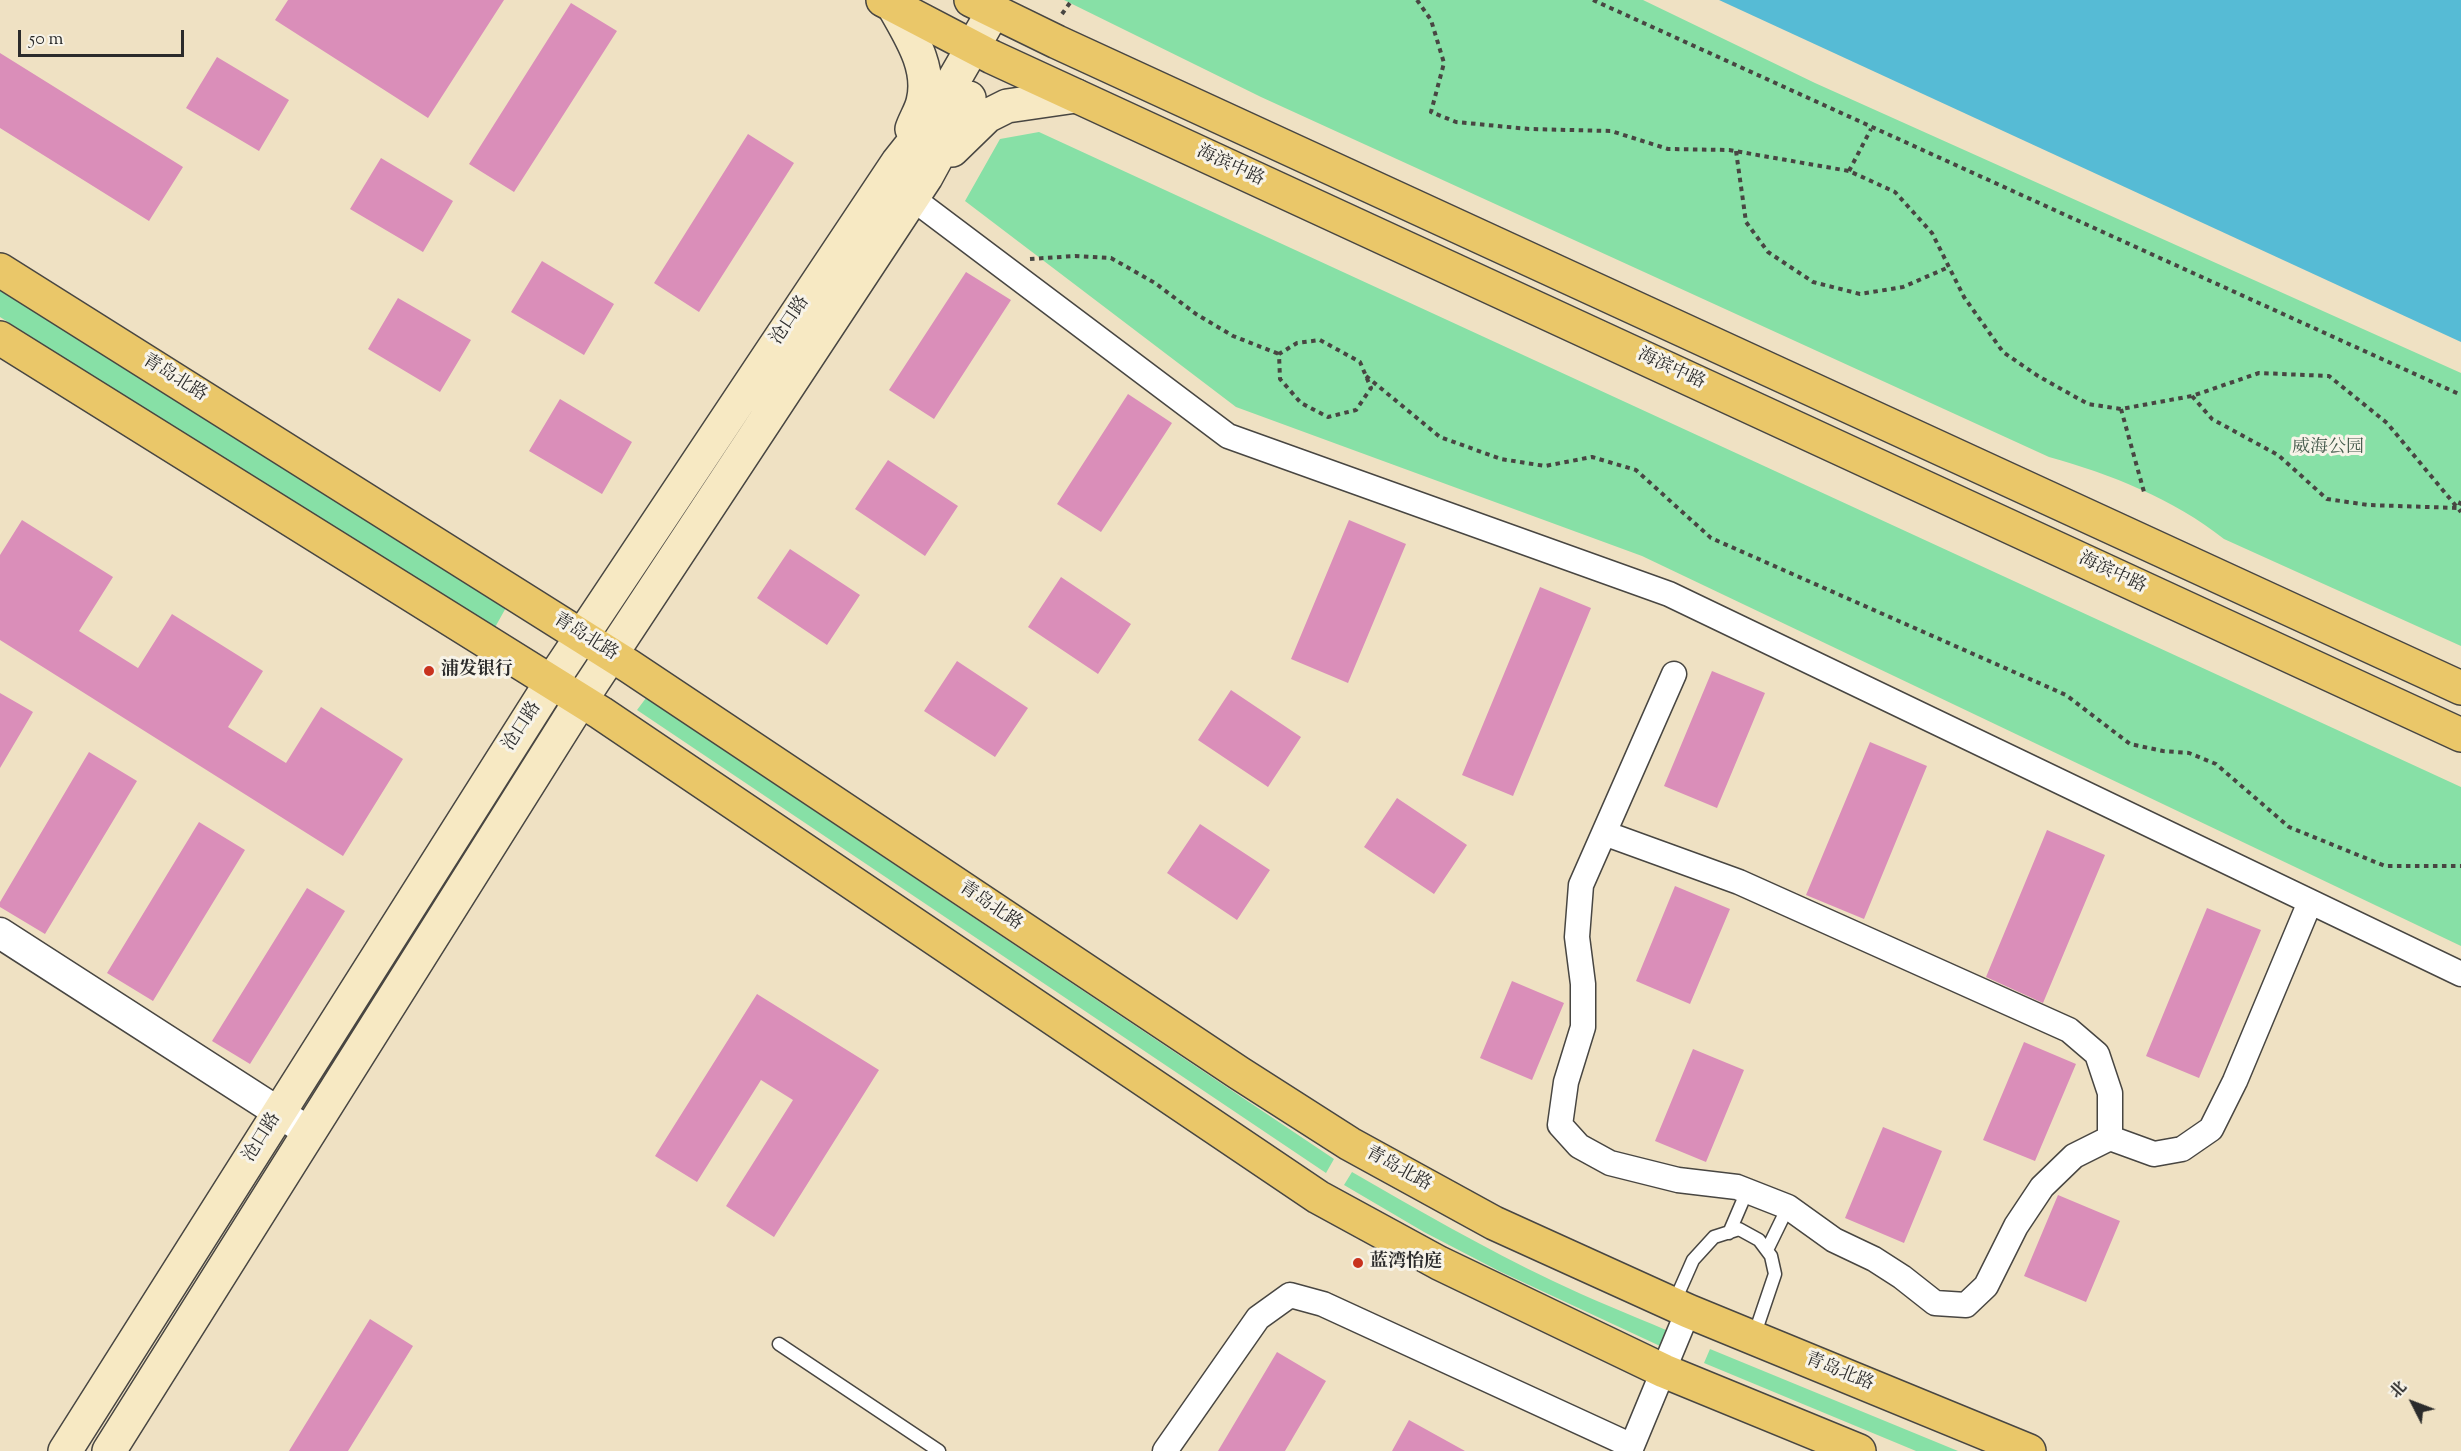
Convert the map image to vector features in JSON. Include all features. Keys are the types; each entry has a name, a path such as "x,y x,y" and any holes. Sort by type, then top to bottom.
{"main road":[{"name":"海滨中路","path":"888,2 983,52 1076,96 2461,735"},
{"path":"888,2 916,48 924,76 923,102 912,179"},
{"path":"992,11 2461,688"},
{"name":"沧口路","path":"109,1451 912,179 929,123 983,52 992,11"},
{"path":"912,179 987,116 1006,106 1076,96"},
{"name":"沧口路","path":"65,1451 552,681 582,636 912,179"},
{"name":"青岛北路","path":"0,270 611,654 1239,1073 1350,1144 1494,1223 1681,1308 2029,1451"},
{"path":"0,338 552,681 1318,1197 1439,1263 1664,1371 1859,1451"}],"street":[{"path":"912,179 997,261 1228,436 1670,594 2461,974"},
{"path":"1674,674 1581,885 1577,936 1583,984 1583,1027 1566,1082 1560,1125 1579,1146 1610,1163 1678,1180 1737,1187 1788,1208 1834,1240 1874,1259 1902,1276 1935,1303 1966,1305 1986,1286 2016,1227 2042,1187 2074,1156 2110,1138 2154,1154 2182,1149 2211,1129 2235,1080 2310,902"},
{"path":"1604,833 1739,882 2069,1030 2097,1054 2110,1093 2110,1138"},
{"path":"0,933 309,1132"},
{"path":"1165,1451 1258,1318 1290,1295 1323,1304 1632,1446 1664,1371 1681,1308"}],"lane":[{"path":"1729,1233 1747,1191"},
{"path":"1767,1250 1788,1208"},
{"path":"1681,1308 1693,1260 1714,1237 1739,1229 1759,1240 1771,1256 1775,1274 1754,1338"},
{"path":"779,1344 939,1451"}],"path":[{"path":"1417,0 1431,20 1444,63 1431,112 1456,122 1528,129 1611,130 1668,149 1736,151 1849,171 1896,192 1932,233 1964,297 2003,352 2038,376 2088,404 2121,409 2192,396 2259,373 2329,376 2387,423 2459,510"},
{"path":"1593,0 1872,129 2461,395"},
{"path":"1849,171 1872,129"},
{"path":"1736,151 1746,222 1768,252 1813,282 1860,294 1903,287 1949,267"},
{"path":"997,261 1075,256 1111,258 1155,283 1196,314 1233,336 1278,354"},
{"path":"1320,340 1360,362 1371,388 1356,410 1328,417 1301,403 1280,379 1278,354 1297,343 1320,340"},
{"path":"1366,376 1440,437 1501,459 1545,466 1592,457 1636,470 1711,538 2066,694 2130,744 2163,751 2189,753 2216,764 2289,827 2385,866 2461,866"},
{"path":"2192,396 2212,420 2278,456 2327,499 2368,505 2459,510"},
{"path":"2121,409 2144,492"},
{"path":"2459,510 2461,501"}],"green space":[{"name":"威海公园","path":"1064,0 1643,0 1815,83 2461,373 2461,646 2224,539 2184,512 2141,489 2095,471 2049,457 1261,97"},
{"path":"1039,132 2461,787 2461,946 1642,556 1236,407 965,201 1000,139"},
{"path":"0,285 508,604 493,631 0,317"},
{"path":"646,698 1334,1159 1326,1173 637,710"},
{"path":"1352,1172 1527,1268 1666,1330 1660,1346 1499,1271 1424,1232 1344,1185"},
{"path":"1710,1349 1958,1451 1916,1451 1704,1363"}],"water":[{"path":"1719,0 2461,0 2461,342"}],"building":[{"path":"288,0 504,0 428,118 275,20"},
{"path":"571,3 617,31 514,192 469,164"},
{"path":"0,53 183,167 149,221 0,128"},
{"path":"217,57 289,100 259,151 186,108"},
{"path":"748,134 794,163 699,312 654,283"},
{"path":"381,158 453,201 423,252 350,209"},
{"path":"542,261 614,304 584,355 511,312"},
{"path":"966,272 1011,300 934,419 889,390"},
{"path":"398,298 471,340 440,392 368,349"},
{"path":"1128,394 1172,423 1101,532 1057,504"},
{"path":"560,399 632,442 602,494 529,451"},
{"path":"888,460 958,506 925,556 855,509"},
{"path":"22,520 113,577 79,631 138,668 172,614 263,671 228,727 286,763 321,707 403,759 343,856 0,640 0,555"},
{"path":"1349,520 1406,544 1348,683 1291,659"},
{"path":"790,549 860,595 827,645 757,598"},
{"path":"1061,577 1131,624 1098,674 1028,627"},
{"path":"1540,587 1591,608 1513,796 1462,775"},
{"path":"957,661 1028,708 995,757 924,711"},
{"path":"1712,671 1765,693 1717,808 1664,786"},
{"path":"1231,690 1301,737 1268,787 1198,740"},
{"path":"0,693 33,712 0,768"},
{"path":"1870,742 1927,766 1864,919 1806,895"},
{"path":"89,752 137,781 45,934 0,907 0,902"},
{"path":"1397,798 1467,845 1434,894 1364,847"},
{"path":"199,822 245,850 153,1001 107,973"},
{"path":"1200,824 1270,870 1237,920 1167,873"},
{"path":"2047,830 2105,855 2043,1003 1986,977"},
{"path":"1675,886 1730,909 1690,1004 1636,981"},
{"path":"307,888 345,911 250,1064 212,1041"},
{"path":"2207,908 2261,930 2199,1078 2146,1056"},
{"path":"1512,981 1564,1003 1532,1080 1480,1058"},
{"path":"757,994 879,1070 774,1237 726,1206 793,1100 761,1080 697,1182 655,1156"},
{"path":"2024,1042 2076,1064 2035,1161 1983,1140"},
{"path":"1693,1049 1744,1070 1706,1162 1655,1141"},
{"path":"1883,1127 1942,1151 1904,1243 1845,1218"},
{"path":"2058,1195 2120,1221 2086,1302 2024,1276"},
{"path":"370,1319 413,1346 348,1451 289,1451"},
{"path":"1277,1352 1326,1381 1285,1451 1218,1451"},
{"path":"1409,1420 1465,1451 1392,1451"}],"place":[{"name":"浦发银行","path":"429,671"},
{"name":"蓝湾怡庭","path":"1358,1263"}]}
